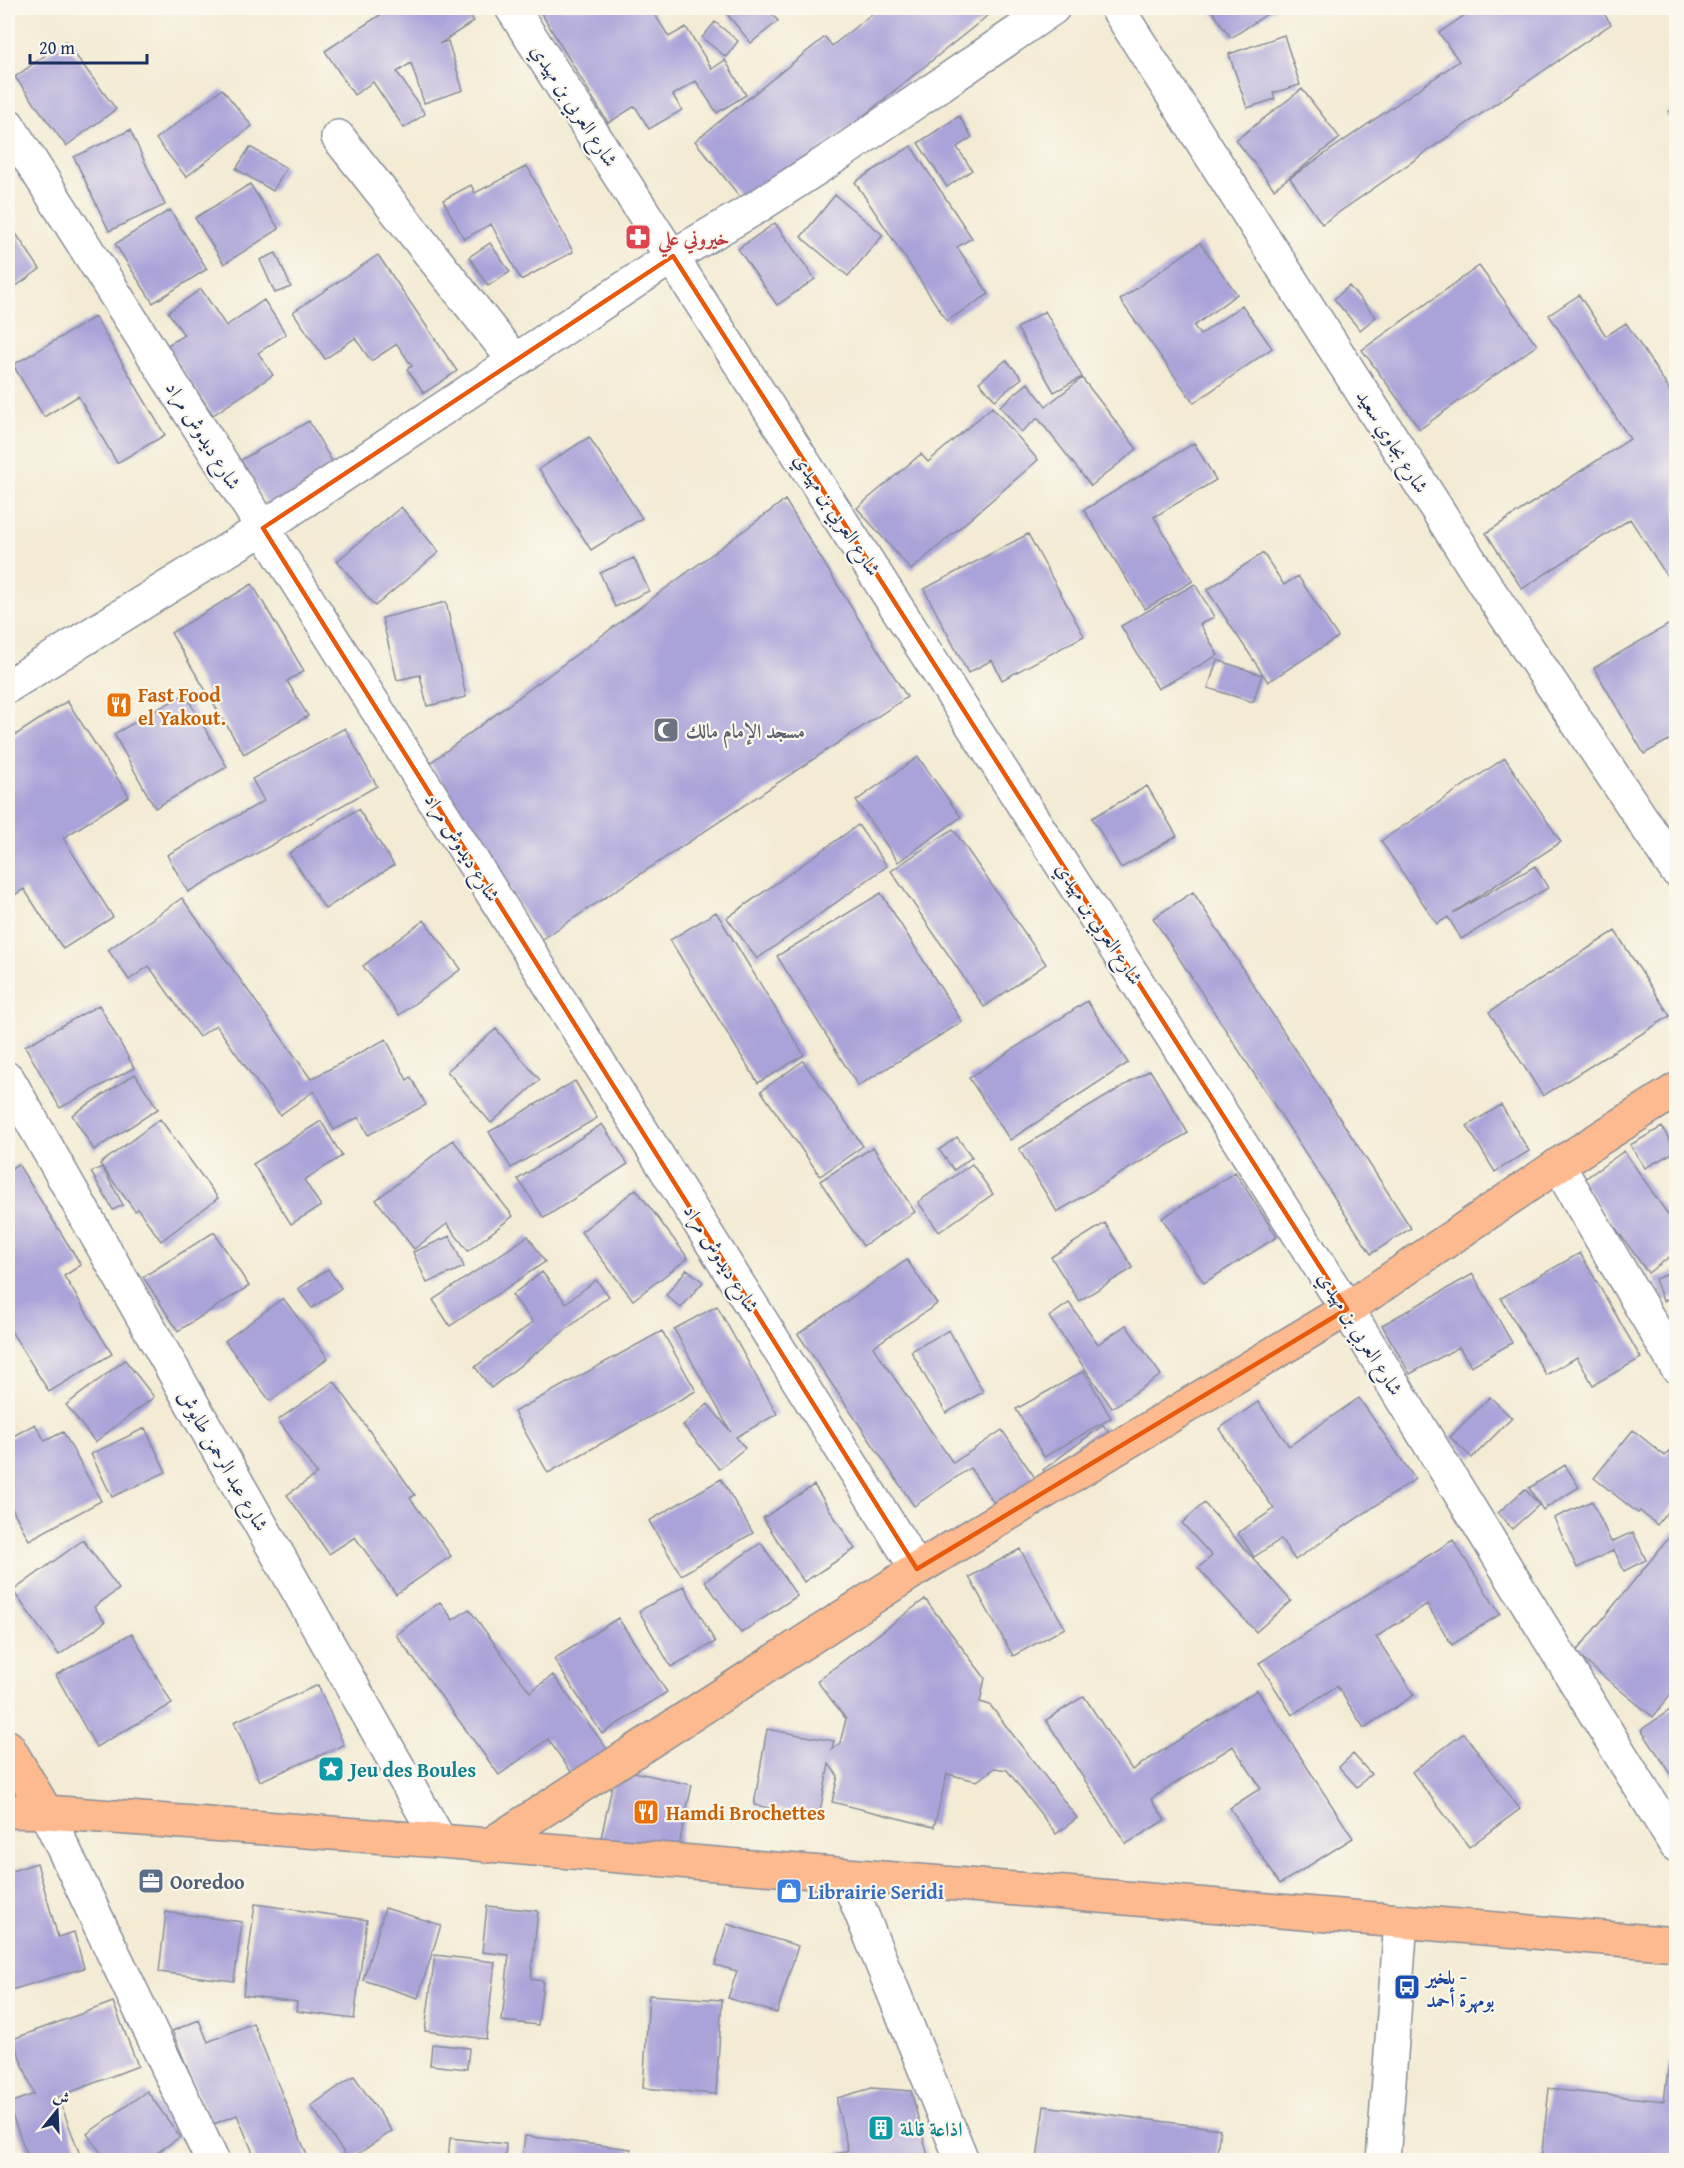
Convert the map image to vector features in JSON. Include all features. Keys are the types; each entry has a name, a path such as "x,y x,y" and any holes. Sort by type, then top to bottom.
{"main road":[{"path":"488,1846 917,1569 1347,1309 1558,1166 1677,1090"},
{"path":"8,1747 46,1812"},
{"path":"8,1811 440,1841 1677,1944"}],"street":[{"name":"شارع العربي بن مهيدي","path":"513,8 1347,1309 1677,1845"},
{"path":"8,686 263,528 673,256 757,207 845,150 1053,8"},
{"name":"شارع بجاوي سعيد","path":"1117,8 1488,589 1677,870"},
{"name":"شارع ديدوش مراد","path":"8,125 917,1569"},
{"path":"338,137 515,361"},
{"name":"شارع عبد الرحمن طابوش","path":"8,1079 440,1841"},
{"path":"1558,1166 1677,1366"},
{"path":"46,1812 212,2160"},
{"path":"846,1876 962,2160"},
{"path":"1383,2160 1401,1921"}],"highlighted area":[{"path":"673,256 1347,1309 917,1569 263,528"}],"building":[{"path":"375,8 465,8 474,21 439,44 448,41 463,90 424,103 411,63 397,72 425,114 404,128 373,82 354,95 325,51 380,15"},
{"path":"538,8 651,8 669,37 686,27 712,69 725,60 746,95 717,113 696,81 673,95 682,110 649,129 635,106 608,123"},
{"path":"722,8 767,8 778,21 751,43"},
{"path":"879,8 997,8 749,208 695,141 825,37 832,46"},
{"path":"1210,8 1276,8 1231,38"},
{"path":"1475,8 1600,8 1611,24 1322,224 1290,178 1459,61 1439,33"},
{"path":"715,22 738,41 726,57 702,38"},
{"path":"1284,35 1300,85 1273,93 1275,99 1247,108 1229,54"},
{"path":"65,41 116,109 66,146 15,77"},
{"path":"222,89 252,126 186,177 156,139"},
{"path":"1302,89 1340,138 1274,189 1236,140"},
{"path":"1676,107 1676,124 1668,112"},
{"path":"959,116 972,137 957,147 972,170 947,187 918,143"},
{"path":"130,130 165,205 109,231 74,157"},
{"path":"911,146 972,238 957,247 989,294 947,321 855,182"},
{"path":"250,147 286,168 273,191 236,169"},
{"path":"527,166 573,252 521,280 491,224 464,239 443,200 471,185 475,193"},
{"path":"250,184 279,229 224,264 195,218"},
{"path":"835,195 883,235 848,276 801,237"},
{"path":"170,210 207,269 153,303 115,244"},
{"path":"8,222 40,269 8,292"},
{"path":"775,223 815,279 777,305 738,249"},
{"path":"490,243 510,272 488,286 469,257"},
{"path":"1200,243 1237,294 1194,326 1200,335 1242,305 1272,348 1194,403 1120,300"},
{"path":"276,253 291,287 275,293 260,260"},
{"path":"378,255 457,371 424,393 407,369 412,366 397,344 371,361 355,338 325,359 293,312"},
{"path":"1479,266 1537,345 1420,429 1362,350"},
{"path":"1349,286 1376,317 1360,330 1334,299"},
{"path":"201,289 226,326 264,300 286,334 258,353 273,375 213,415 166,346 184,335 168,312"},
{"path":"1579,295 1606,336 1626,323 1676,400 1676,575 1669,579 1630,519 1522,589 1486,533 1630,439 1549,315"},
{"path":"1045,311 1082,377 1054,392 1017,328"},
{"path":"95,317 165,435 117,463 78,396 44,417 13,365"},
{"path":"1006,360 1022,378 995,400 979,382"},
{"path":"1082,378 1137,449 1091,486 1038,418 1021,432 1000,406 1028,383 1046,406"},
{"path":"992,407 1038,460 911,570 857,508 921,454 928,462"},
{"path":"309,421 339,474 272,512 241,460"},
{"path":"589,437 642,518 591,550 539,469"},
{"path":"1194,443 1216,480 1154,517 1193,581 1145,609 1084,510"},
{"name":"مسجد الإمام مالك","path":"785,500 907,697 541,940 430,763"},
{"path":"401,507 439,552 375,606 337,561"},
{"path":"1028,534 1084,636 1002,680 992,660 968,673 924,589"},
{"path":"1263,553 1284,585 1298,576 1338,637 1268,682 1207,590"},
{"path":"634,558 649,591 615,607 600,573"},
{"path":"252,584 304,671 287,681 308,716 244,754 171,633"},
{"path":"1195,584 1214,617 1200,624 1218,655 1158,689 1121,626"},
{"path":"446,602 466,697 427,706 420,675 397,680 382,618"},
{"path":"1673,622 1676,629 1676,736 1644,754 1594,668"},
{"path":"1217,660 1262,675 1253,702 1208,688"},
{"path":"185,694 227,767 155,808 114,734"},
{"path":"67,701 129,796 63,838 113,917 63,949 24,889 8,899 8,740"},
{"path":"345,728 377,786 188,892 167,855 264,801 252,779"},
{"path":"918,757 961,817 898,862 856,801"},
{"path":"1505,758 1561,842 1453,913 1535,866 1548,888 1461,939 1448,917 1437,924 1381,841"},
{"path":"1676,776 1676,788 1671,780"},
{"path":"1147,786 1177,836 1121,868 1092,818"},
{"path":"358,809 394,865 325,909 289,853"},
{"path":"858,825 887,866 757,959 727,918"},
{"path":"953,829 1046,964 984,1007 891,871"},
{"path":"1193,892 1411,1228 1371,1254 1153,918"},
{"path":"881,893 962,1022 858,1086 777,956"},
{"path":"182,898 311,1079 386,1039 407,1080 411,1077 426,1105 368,1135 359,1117 334,1130 314,1091 280,1115 216,1025 199,1037 149,966 129,980 108,950"},
{"path":"716,912 804,1055 758,1083 670,940"},
{"path":"424,920 461,969 399,1015 363,966"},
{"path":"1615,931 1670,1016 1543,1096 1489,1012"},
{"path":"1087,1001 1128,1063 1010,1140 969,1078"},
{"path":"99,1005 134,1068 60,1108 25,1046"},
{"path":"496,1029 540,1080 491,1123 447,1071"},
{"path":"803,1061 863,1146 820,1176 761,1091"},
{"path":"1150,1070 1188,1133 1057,1212 1019,1149"},
{"path":"135,1074 158,1109 94,1150 72,1115"},
{"path":"575,1081 597,1118 511,1168 489,1132"},
{"path":"1501,1105 1529,1151 1495,1172 1467,1126"},
{"path":"160,1119 218,1198 161,1241 138,1209 135,1211 100,1164"},
{"path":"321,1121 342,1156 304,1180 321,1206 291,1224 253,1164"},
{"path":"602,1124 628,1164 544,1218 518,1179"},
{"path":"1662,1127 1676,1151 1645,1168 1630,1145"},
{"path":"957,1137 972,1157 954,1170 939,1150"},
{"path":"453,1140 513,1216 468,1251 447,1224 414,1249 376,1200"},
{"path":"873,1147 915,1212 863,1246 820,1181"},
{"path":"1624,1151 1676,1226 1676,1252 1648,1273 1582,1181"},
{"path":"18,1164 81,1265 64,1276 112,1354 49,1392 8,1326 8,1170"},
{"path":"972,1164 993,1194 939,1232 918,1202"},
{"path":"102,1167 123,1205 113,1210 91,1172"},
{"path":"1235,1172 1277,1237 1204,1283 1162,1218"},
{"path":"636,1189 688,1258 633,1300 581,1232"},
{"path":"1105,1223 1133,1268 1079,1301 1051,1257"},
{"path":"214,1232 249,1286 178,1331 143,1277"},
{"path":"450,1236 464,1267 427,1283 413,1252"},
{"path":"528,1236 545,1262 450,1326 433,1300"},
{"path":"1580,1253 1641,1358 1593,1385 1577,1357 1546,1375 1501,1298"},
{"path":"907,1260 937,1304 873,1347 953,1463 1002,1430 1040,1485 1000,1512 970,1468 914,1506 798,1334"},
{"path":"328,1269 341,1288 312,1308 298,1289"},
{"path":"687,1269 703,1282 681,1308 666,1295"},
{"path":"1676,1271 1676,1296 1663,1301 1655,1279"},
{"path":"542,1272 566,1303 596,1280 609,1296 491,1388 475,1367 533,1322 512,1295"},
{"path":"1473,1274 1512,1343 1471,1366 1459,1347 1410,1374 1382,1325"},
{"path":"283,1298 328,1358 270,1401 225,1341"},
{"path":"1069,1303 1098,1344 1126,1325 1161,1375 1112,1408 1049,1317"},
{"path":"717,1306 777,1414 736,1437 745,1448 719,1469 683,1425 708,1404 731,1432 674,1329"},
{"path":"949,1330 983,1392 946,1413 911,1351"},
{"path":"662,1331 696,1391 548,1473 514,1412"},
{"path":"125,1360 154,1397 95,1442 66,1405"},
{"path":"1084,1371 1111,1418 1044,1457 1016,1409"},
{"path":"334,1381 415,1495 410,1498 451,1556 396,1594 355,1537 329,1554 287,1495 317,1474 278,1420"},
{"path":"1490,1397 1512,1418 1472,1458 1450,1437"},
{"path":"1359,1398 1415,1479 1295,1560 1281,1539 1254,1557 1238,1533 1274,1509 1219,1429 1258,1402 1289,1446"},
{"path":"35,1424 45,1441 63,1432 101,1501 29,1540 8,1501 8,1439"},
{"path":"1103,1425 1117,1443 1057,1488 1043,1470"},
{"path":"145,1428 166,1472 112,1497 91,1454"},
{"path":"1633,1430 1665,1456 1676,1442 1676,1501 1657,1525 1594,1478"},
{"path":"1565,1465 1579,1487 1543,1510 1529,1488"},
{"path":"721,1479 753,1533 681,1575 649,1521"},
{"path":"814,1485 855,1549 804,1582 763,1518"},
{"path":"1525,1489 1539,1505 1512,1529 1498,1513"},
{"path":"1592,1501 1611,1542 1633,1532 1646,1560 1624,1571 1614,1550 1577,1568 1554,1518"},
{"path":"1204,1503 1291,1601 1256,1632 1198,1568 1212,1556 1182,1523"},
{"path":"1676,1529 1676,1612 1671,1618 1676,1623 1676,1688 1653,1717 1575,1653"},
{"path":"83,1540 119,1589 94,1607 105,1622 59,1655 13,1591"},
{"path":"1453,1540 1500,1614 1452,1645 1427,1604 1376,1637 1414,1695 1364,1728 1337,1686 1292,1715 1259,1663"},
{"path":"761,1543 797,1596 741,1633 705,1581"},
{"path":"1020,1549 1065,1628 1013,1656 969,1577"},
{"path":"684,1586 715,1642 671,1667 639,1611"},
{"path":"925,1599 985,1678 980,1702 990,1705 1077,1818 1056,1834 1007,1770 995,1768 977,1781 947,1774 934,1827 832,1802 838,1776 829,1764 819,1817 754,1805 767,1729 834,1741 832,1749 840,1743 846,1719 817,1681"},
{"path":"440,1602 453,1620 469,1609 530,1692 553,1675 618,1764 584,1790 548,1739 499,1775 396,1635"},
{"path":"618,1618 667,1692 602,1734 554,1659"},
{"path":"132,1633 172,1704 96,1747 56,1675"},
{"path":"318,1685 344,1745 260,1781 234,1722"},
{"path":"1257,1690 1353,1838 1280,1884 1230,1808 1261,1788 1233,1746 1151,1799 1165,1820 1126,1844 1046,1720 1084,1696 1132,1770"},
{"path":"1676,1706 1676,1781 1641,1730"},
{"path":"1464,1733 1520,1809 1469,1847 1412,1772"},
{"path":"1353,1754 1371,1774 1357,1787 1339,1767"},
{"name":"Hamdi Brochettes","path":"616,1768 692,1785 677,1854 601,1838"},
{"path":"37,1863 58,1937 74,1932 84,1968 8,1991 8,1872"},
{"path":"255,1904 367,1920 354,2019 296,2011 297,2002 243,1995"},
{"path":"487,1906 538,1911 531,1979 543,1981 538,2025 502,2021 509,1955 482,1952"},
{"path":"385,1908 441,1925 418,1998 363,1980"},
{"path":"166,1912 242,1922 234,1981 159,1972"},
{"path":"727,1924 798,1946 777,2013 728,1998 737,1971 715,1965"},
{"path":"435,1955 495,1962 486,2039 425,2031"},
{"path":"649,1995 722,2000 716,2094 643,2088"},
{"path":"113,2002 138,2066 58,2097 82,2160 29,2160 8,2104 34,2094 13,2039"},
{"path":"199,2020 208,2042 253,2023 309,2160 256,2160 237,2115 211,2125 172,2031"},
{"path":"432,2044 469,2048 467,2069 430,2065"},
{"path":"1669,2063 1676,2063 1676,2160 1541,2160 1549,2089 1664,2101"},
{"path":"354,2076 392,2131 349,2160 311,2106"},
{"name":"اذاعة قالمة","path":"872,2088 911,2091 929,2160 833,2160 833,2155 848,2150 837,2098"},
{"path":"147,2091 180,2137 146,2160 106,2160 87,2134"},
{"path":"1044,2106 1220,2129 1216,2160 1037,2160"},
{"path":"525,2136 631,2149 629,2160 522,2160"},
{"path":"450,2138 506,2144 505,2160 448,2160"}],"place":[{"name":"خيروني علي","path":"638,237"},
{"name":"Fast Food el Yakout.","path":"119,705"},
{"name":"مسجد الإمام مالك","path":"666,730"},
{"name":"Jeu des Boules","path":"331,1769"},
{"name":"Hamdi Brochettes","path":"646,1812"},
{"name":"Ooredoo","path":"151,1881"},
{"name":"Librairie Seridi","path":"789,1891"},
{"name":"بلخير - بومهرة أحمد","path":"1407,1987"},
{"name":"اذاعة قالمة","path":"881,2128"}]}
